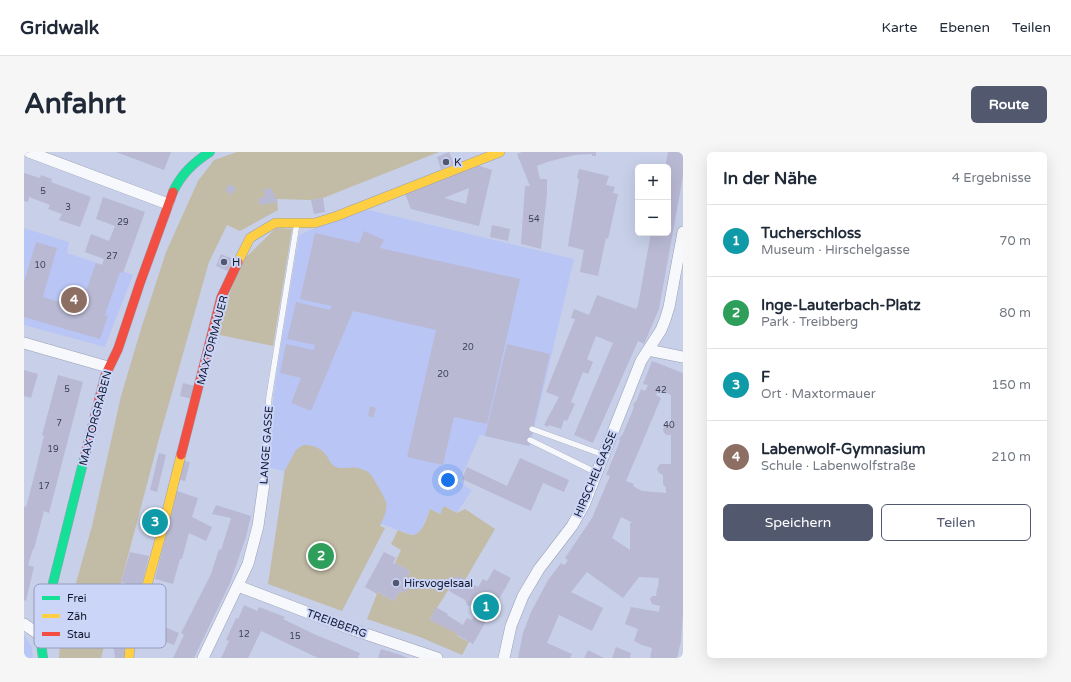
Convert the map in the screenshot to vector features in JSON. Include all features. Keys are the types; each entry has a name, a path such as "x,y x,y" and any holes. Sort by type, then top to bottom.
{"street":[{"path":"29,152 168,204"},
{"name":"MAXTORGRABEN","path":"53,584 108,367 118,349 168,204 176,186 186,171 198,159 210,152"},
{"name":"MAXTORMAUER","path":"147,584 221,298 250,238 275,223 315,222 337,216 500,152"},
{"name":"HIRSCHELGASSE","path":"504,658 511,626 523,596 539,569 572,526 584,504 641,362 661,330 667,314 683,232"},
{"path":"24,343 108,367"},
{"path":"648,350 683,357"},
{"name":"LANGE GASSE","path":"203,658 248,564 258,526 264,483"},
{"name":"TREIBBERG","path":"238,586 351,629 437,658"},
{"path":"24,624 34,631"},
{"name":"MAXTORGRABEN","path":"42,648 43,658"},
{"name":"MAXTORMAUER","path":"129,658 130,648"}],"lane":[{"name":"LANGE GASSE","path":"264,483 269,397 297,223"},
{"path":"532,429 604,455"},
{"path":"530,440 597,473"}],"shaded area":[{"path":"237,152 439,152 323,198 311,200 277,199 278,210 240,231 227,225 209,262 160,435 121,584 76,584 92,526 121,396 166,252 198,181 214,160"},
{"path":"369,210 574,259 530,446 480,435 459,482 472,490 457,513 445,506 440,514 430,509 421,530 417,534 413,535 282,488 284,471 270,468 272,412 277,370 299,235 336,219"},
{"path":"24,228 69,242 67,253 133,275 105,347 24,325"},
{"path":"276,228 292,229 273,346 215,334 241,262"},
{"path":"303,445 310,445 319,449 327,456 334,466 340,468 358,468 368,472 382,493 386,502 386,511 380,526 385,528 342,611 268,584 285,470 296,450"},
{"path":"444,506 457,513 465,509 495,529 465,580 457,576 430,619 458,634 457,636 469,642 462,655 420,637 367,619 378,591 394,601 400,591 405,593 409,584 405,581 410,571 395,563 401,550 391,544 398,530 411,535 416,534 422,528 430,509 440,514"},
{"path":"24,635 32,647 33,658 24,658"},
{"path":"60,648 104,648 101,658 59,658"}],"building":[{"path":"116,152 171,152 164,170"},
{"name":"K","path":"449,152 454,164 441,169 437,157"},
{"path":"522,152 596,152 596,156 592,156 592,154 575,155 537,166 540,179 547,179 547,194 541,249 521,244 525,186 530,186 517,154"},
{"path":"668,152 683,152 683,176 659,309 644,344 638,341 593,443 574,435 613,343 596,336 587,359 593,362 588,374 583,372 571,402 575,404 567,421 564,420 561,429 544,425 559,397 546,392 575,319 571,318 574,309 589,315 597,295 636,309 650,236 671,236 671,164 666,164"},
{"path":"477,165 492,170 479,226 411,209 405,194","holes":["469,188 466,204 444,198"]},
{"path":"579,169 609,176 606,185 615,187 613,193 618,194 608,239 606,238 598,276 580,272 584,250 568,246 579,179 577,178"},
{"path":"24,173 40,178 41,175 52,179 51,182 91,197 80,227 59,220 62,214 48,209 50,205 29,197 28,202 24,201"},
{"path":"230,184 236,189 231,195 225,190"},
{"path":"271,188 278,202 260,205 258,199 265,196 263,190"},
{"path":"103,197 145,212 123,273 120,272 105,315 108,316 100,339 24,317 24,282 36,242 57,248 43,297 80,308 96,263 102,265 104,259 85,252 91,234 109,241 115,226 96,219"},
{"path":"323,198 325,212 314,214 311,200"},
{"path":"492,225 510,229 508,241 490,237"},
{"path":"364,231 384,240 380,248 520,279 487,424 454,417 443,465 407,457 436,330 353,311 311,411 291,403 301,378 280,373 286,344 314,350 315,345 287,339 296,302 330,310 332,306 300,299 315,233 359,243"},
{"name":"H","path":"221,254 233,259 228,271 216,266"},
{"path":"507,344 550,354 529,446 485,436"},
{"path":"652,361 683,373 683,612 681,641 677,658 650,658 652,648 634,641 638,629 625,624 631,607 659,612 660,606 652,604 650,599 652,596 656,596 659,578 639,577 623,598 587,572 571,592 603,608 592,631 559,615 547,643 572,654 570,658 518,658 523,633 531,612 548,580 561,563 564,565 566,563 568,560 565,558 592,518 610,476 606,475 621,435 622,436 634,407 635,401 636,402 641,389 645,391 648,385 643,384","holes":["659,390 671,395 671,425 664,426 663,430 667,435 671,435 671,464 660,464 657,469 659,473 663,475 663,484 666,488 666,493 642,491 633,486 634,484 626,481 661,398 656,395","621,517 633,523 630,523 630,550 612,538"]},
{"path":"24,370 38,374 31,398 24,396"},
{"path":"58,375 83,382 49,513 44,511 34,549 28,565 34,567 26,601 24,600 24,506 26,507 36,469 44,436 42,435"},
{"path":"183,383 195,386 192,399 180,396"},
{"path":"370,406 376,408 373,418 368,416"},
{"path":"159,453 166,455 157,492 150,490"},
{"path":"520,458 569,480 564,492 543,483 531,511 462,479 467,467 507,486"},
{"path":"184,461 190,462 185,481 180,480"},
{"path":"177,491 198,498 192,517 212,527 206,541 189,533 173,584 155,579"},
{"path":"216,505 251,516 246,537 230,583 194,658 173,658 184,635 181,633 211,574 219,549 221,550 231,518 212,514"},
{"path":"151,516 162,519 159,531 148,528"},
{"path":"130,552 149,556 142,584 128,584 121,582"},
{"path":"384,552 396,558 393,563 394,564 395,563 410,571 405,581 409,584 405,593 400,591 394,601 378,591 377,594 365,587"},
{"path":"494,569 511,578 473,644 457,635 458,634 430,620 436,607 463,625 467,618 472,620 479,608 473,604 470,606 467,605 465,600 449,591 457,575 478,587 483,579 487,581"},
{"path":"244,605 257,611 259,607 285,617 283,619 360,653 358,658 318,658 261,631 248,658 221,658 229,641 226,640"},
{"path":"166,627 179,633 174,645 166,642"},
{"path":"616,647 631,653 630,658 612,658"},
{"path":"112,648 125,648 126,658 115,658 114,649"},
{"path":"381,649 401,655 408,658 378,658"},
{"path":"588,650 604,658 584,658"}],"traffic: fast":[{"path":"173,192 188,169 210,152"},
{"path":"53,584 85,455"},
{"path":"42,648 43,658"}],"traffic: slow":[{"path":"238,262 250,238 275,223 315,223 337,216 500,152"},
{"path":"147,584 181,455"},
{"path":"129,658 130,648"}],"traffic: jam":[{"path":"85,455 105,376 118,349 173,192"},
{"path":"181,455 221,298 238,262"}],"place":[{"name":"K","path":"446,162"},
{"name":"H","path":"224,262"},
{"name":"Labenwolf-Gymnasium","path":"74,300"},
{"name":"F","path":"155,522"},
{"name":"Inge-Lauterbach-Platz","path":"321,556"},
{"name":"Hirsvogelsaal","path":"396,583"},
{"name":"Tucherschloss","path":"486,607"}]}
